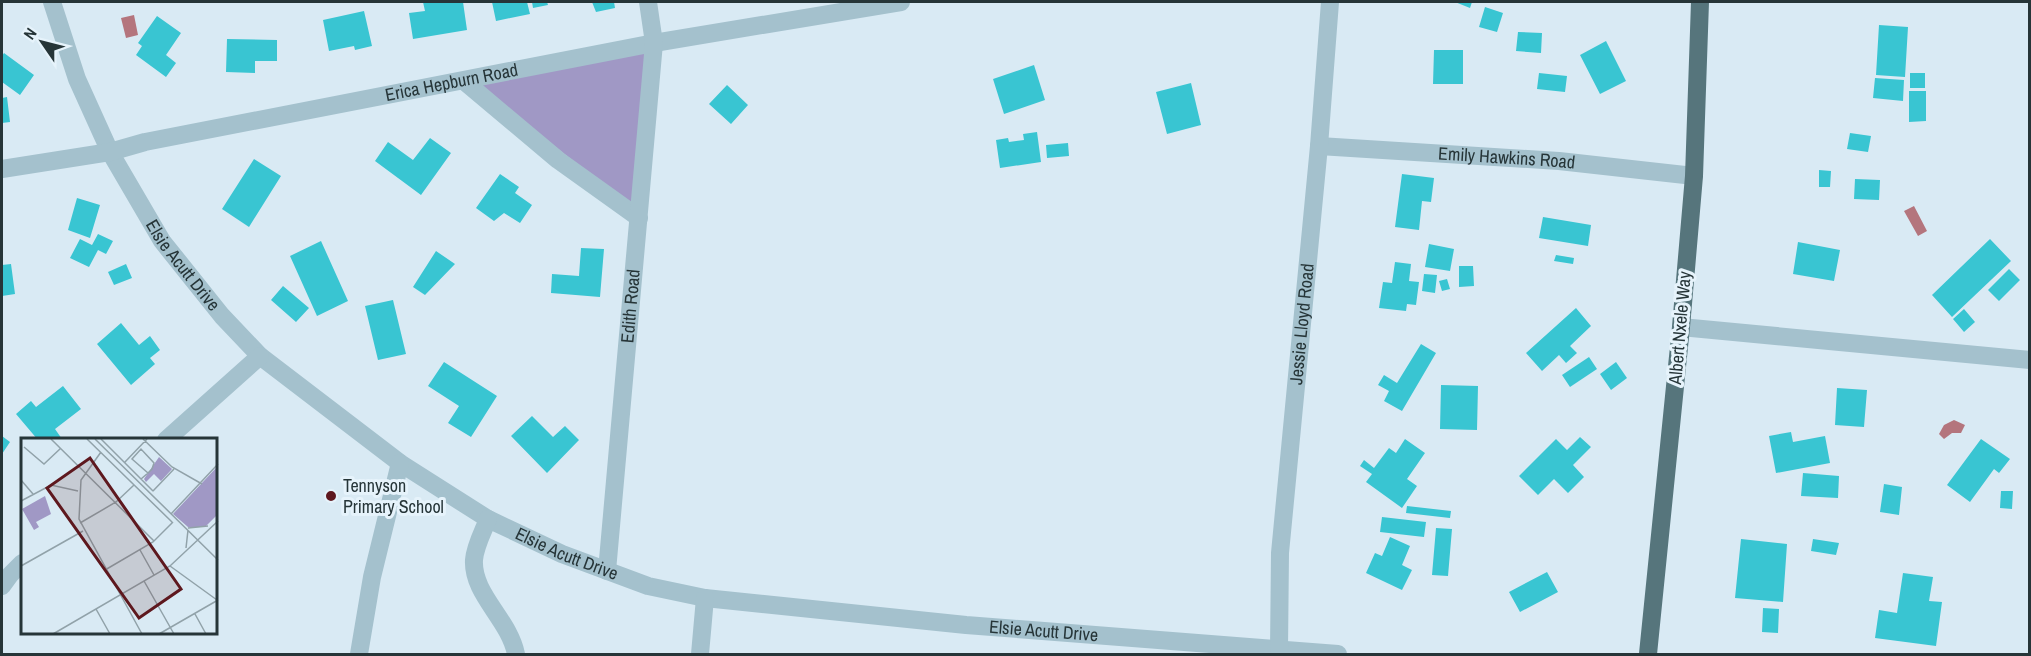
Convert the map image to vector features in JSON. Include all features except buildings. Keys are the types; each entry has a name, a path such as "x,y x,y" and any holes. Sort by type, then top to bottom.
{"main road":[{"name":"Albert Nxele Way","path":"1647,654 1681,327 1694,176 1700,2"}],"street":[{"name":"Elsie Acutt Drive","path":"52,2 77,79 110,152 162,241 222,316 260,356 400,464 488,519 562,554 648,586 705,598 966,625 1338,654"},
{"name":"Edith Road","path":"607,571 654,43 648,2"},
{"name":"Erica Hepburn Road","path":"2,169 110,152 145,142 654,43 902,2"},
{"name":"Jessie Lloyd Road","path":"1279,649 1280,553 1319,146 1330,2"},
{"path":"464,81 558,160 639,218"},
{"name":"Emily Hawkins Road","path":"1319,146 1560,162 1694,176"},
{"path":"1681,327 2030,360"},
{"path":"168,438 260,356"},
{"path":"359,654 372,578 400,464"},
{"path":"488,519 476,552 476,576 482,591 505,624 516,654"},
{"path":"2,586 9,574 21,564"},
{"path":"700,654 705,598"}],"shaded area":[{"path":"134,15 138,35 126,38 121,18"},
{"path":"648,49 634,209 477,85"},
{"path":"1914,206 1927,231 1918,236 1904,211"},
{"path":"1954,420 1965,425 1961,433 1952,433 1944,439 1939,434 1944,425"}],"place":[{"name":"Tennyson Primary School","path":"331,496"}]}
